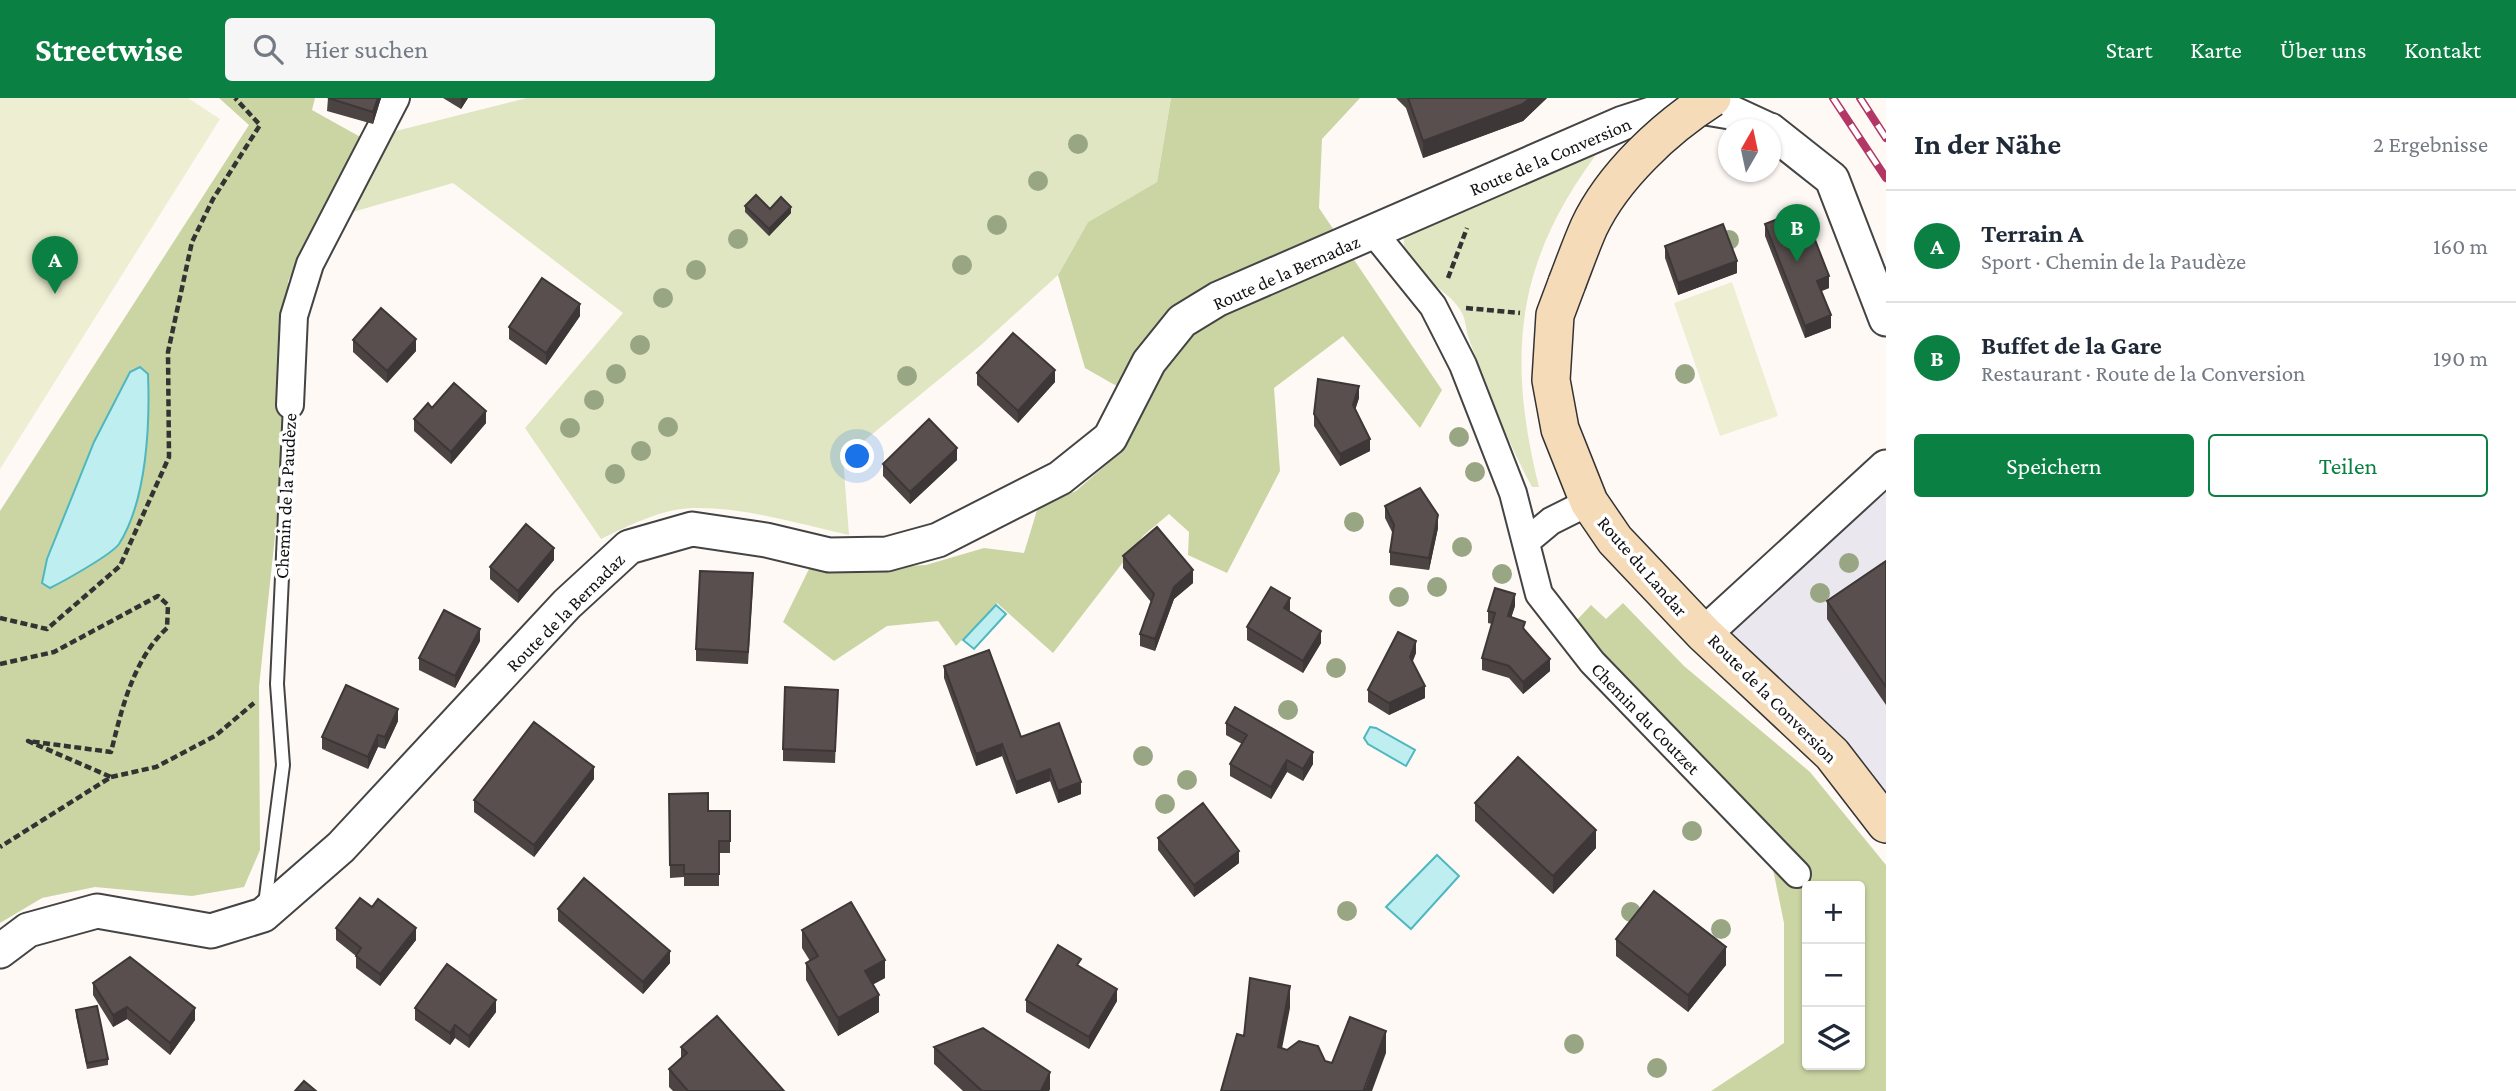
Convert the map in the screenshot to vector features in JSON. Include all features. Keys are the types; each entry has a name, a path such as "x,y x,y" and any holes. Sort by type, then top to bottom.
{"main road":[{"name":"Route du Landar","path":"1704,634 1615,540 1589,502 1560,429 1551,380 1555,316 1590,225 1634,162 1690,112 1712,98"},
{"name":"Route de la Conversion","path":"1704,634 1832,754 1886,824"}],"street":[{"name":"Chemin de la Paudèze","path":"290,405 294,316 310,264 396,98"},
{"name":"Route de la Conversion","path":"1374,233 1623,122 1682,104 1730,113 1744,119"},
{"name":"Route de la Conversion","path":"1781,139 1832,179 1886,319"},
{"name":"Chemin du Coutzet","path":"1374,233 1433,306 1464,365 1513,493 1539,594 1592,662 1797,874"},
{"name":"Route de la Bernadaz","path":"0,951 28,930 97,911 211,931 263,915 341,847 567,604 629,547 692,529 766,540 829,555 887,554 938,540 1060,478 1110,438 1149,362 1182,321 1218,299 1374,233"},
{"name":"Route de la Conversion","path":"1704,634 1886,467"},
{"path":"1527,541 1551,521 1589,502"}],"lane":[{"name":"Chemin de la Paudèze","path":"263,915 272,870 282,765 276,684 290,405"}],"path":[{"path":"0,618 47,629 120,566 164,469 169,457 168,352 192,242 213,199 261,125 235,98"},
{"path":"1470,217 1455,266 1433,306 1528,313"},
{"path":"0,664 54,652 158,596 168,605 167,628 149,645 124,700 111,752 28,741 111,777"},
{"path":"0,847 111,777 156,767 215,736 276,684"}],"shaded area":[{"path":"1886,467 1886,824 1704,634"}],"green space":[{"path":"0,98 188,98 220,119 0,469"},
{"path":"219,98 315,98 312,110 364,139 288,281 285,372 288,413 259,687 260,850 244,887 192,896 95,887 42,898 0,923 0,511 249,125"},
{"path":"527,98 1171,98 1157,182 1088,222 1058,275 981,345 843,458 849,535 752,513 693,508 657,515 601,539 525,428 623,313 453,183 318,222 364,139"},
{"path":"1171,98 1360,98 1322,139 1319,208 1442,390 1420,428 1343,336 1274,388 1280,471 1227,573 1188,555 1189,532 1169,514 1144,535 1053,653 997,603 956,646 938,621 887,626 834,661 783,622 810,567 852,569 926,565 984,548 1024,553 1038,507 1076,491 1121,452 1148,398 1113,384 1085,368 1058,275 1088,222 1157,182"},
{"path":"1605,143 1553,225 1536,265 1526,306 1522,348 1523,391 1528,438 1539,487 1532,487 1490,396 1462,313 1408,258 1404,246 1405,231"},
{"path":"1732,282 1778,416 1720,436 1674,303"},
{"path":"1623,603 1684,666 1810,772 1886,865 1886,1091 1711,1091 1784,1043 1784,923 1763,821 1604,655 1577,620 1591,605 1606,619"}],"water":[{"path":"140,367 148,374 147,438 141,484 128,526 119,544 107,555 50,588 42,583 47,559 94,442 130,372"},
{"path":"996,605 1006,614 974,649 963,640"},
{"path":"1370,727 1415,750 1406,766 1368,744 1364,738"},
{"path":"1437,855 1459,876 1411,929 1386,907"}],"building":[{"path":"328,98 378,98 373,112"},
{"path":"1408,98 1530,98 1523,104 1423,141"},
{"path":"756,195 770,209 781,197 791,207 769,229 745,206"},
{"path":"1803,209 1829,276 1817,281 1831,315 1805,326 1765,224"},
{"path":"1723,224 1737,261 1678,283 1665,246"},
{"path":"542,278 580,304 546,353 509,327"},
{"path":"381,308 416,339 387,371 353,340"},
{"path":"1013,333 1055,370 1018,411 977,373"},
{"path":"1318,379 1359,386 1353,405 1370,439 1340,454 1314,414"},
{"path":"454,383 486,411 451,452 414,419 428,403 432,408"},
{"path":"929,419 957,448 910,492 883,464"},
{"path":"1420,488 1438,515 1429,558 1390,552 1394,525 1385,506"},
{"path":"526,524 554,548 518,591 490,567"},
{"path":"1157,527 1193,570 1174,587 1155,639 1140,634 1154,594 1123,556"},
{"path":"1886,561 1886,687 1827,601"},
{"path":"700,571 753,573 748,652 696,649"},
{"path":"1271,587 1290,598 1284,608 1321,631 1303,661 1247,627"},
{"path":"1495,588 1515,594 1508,616 1525,622 1523,628 1550,659 1523,682 1509,666 1482,658 1495,613 1488,611"},
{"path":"444,610 480,629 455,676 419,658"},
{"path":"1398,632 1416,641 1410,657 1425,686 1389,703 1368,690"},
{"path":"989,650 1021,737 1059,723 1081,782 1058,791 1050,769 1016,782 1002,744 976,754 944,666"},
{"path":"346,685 398,709 385,737 378,735 368,757 322,737"},
{"path":"785,687 838,690 835,751 783,749"},
{"path":"1235,707 1313,752 1303,769 1287,760 1271,787 1230,764 1247,735 1226,723"},
{"path":"534,722 594,767 534,845 474,800"},
{"path":"1518,757 1596,830 1553,876 1475,803"},
{"path":"708,793 708,811 730,811 730,841 719,841 719,874 684,874 684,865 670,865 669,794"},
{"path":"1203,803 1239,851 1194,885 1158,838"},
{"path":"584,878 670,951 643,982 558,909"},
{"path":"1654,891 1726,947 1688,995 1616,939"},
{"path":"360,898 372,907 378,899 416,928 380,974 356,956 361,948 336,928"},
{"path":"851,902 885,960 865,971 879,995 838,1018 806,963 818,956 802,930"},
{"path":"1058,945 1081,959 1077,965 1117,989 1089,1037 1026,1000"},
{"path":"130,957 195,1008 170,1043 127,1007 113,1015 93,983"},
{"path":"447,964 496,1000 469,1036 455,1025 450,1033 415,1008"},
{"path":"1250,978 1290,986 1278,1047 1287,1050 1299,1041 1318,1046 1325,1061 1332,1063 1350,1017 1386,1031 1364,1089 1368,1091 1221,1091 1237,1034 1244,1036"},
{"path":"97,1006 108,1059 87,1063 76,1010"},
{"path":"717,1016 784,1091 688,1091 669,1069 687,1053 681,1047"},
{"path":"983,1028 1050,1072 1041,1091 982,1091 934,1047"},
{"path":"304,1081 316,1091 295,1091"}],"railway":[{"path":"1833,98 1886,178"},
{"path":"1860,98 1886,138"}],"place":[{"name":"Buffet de la Gare","path":"1797,262"},
{"name":"Terrain A","path":"55,294"}]}
